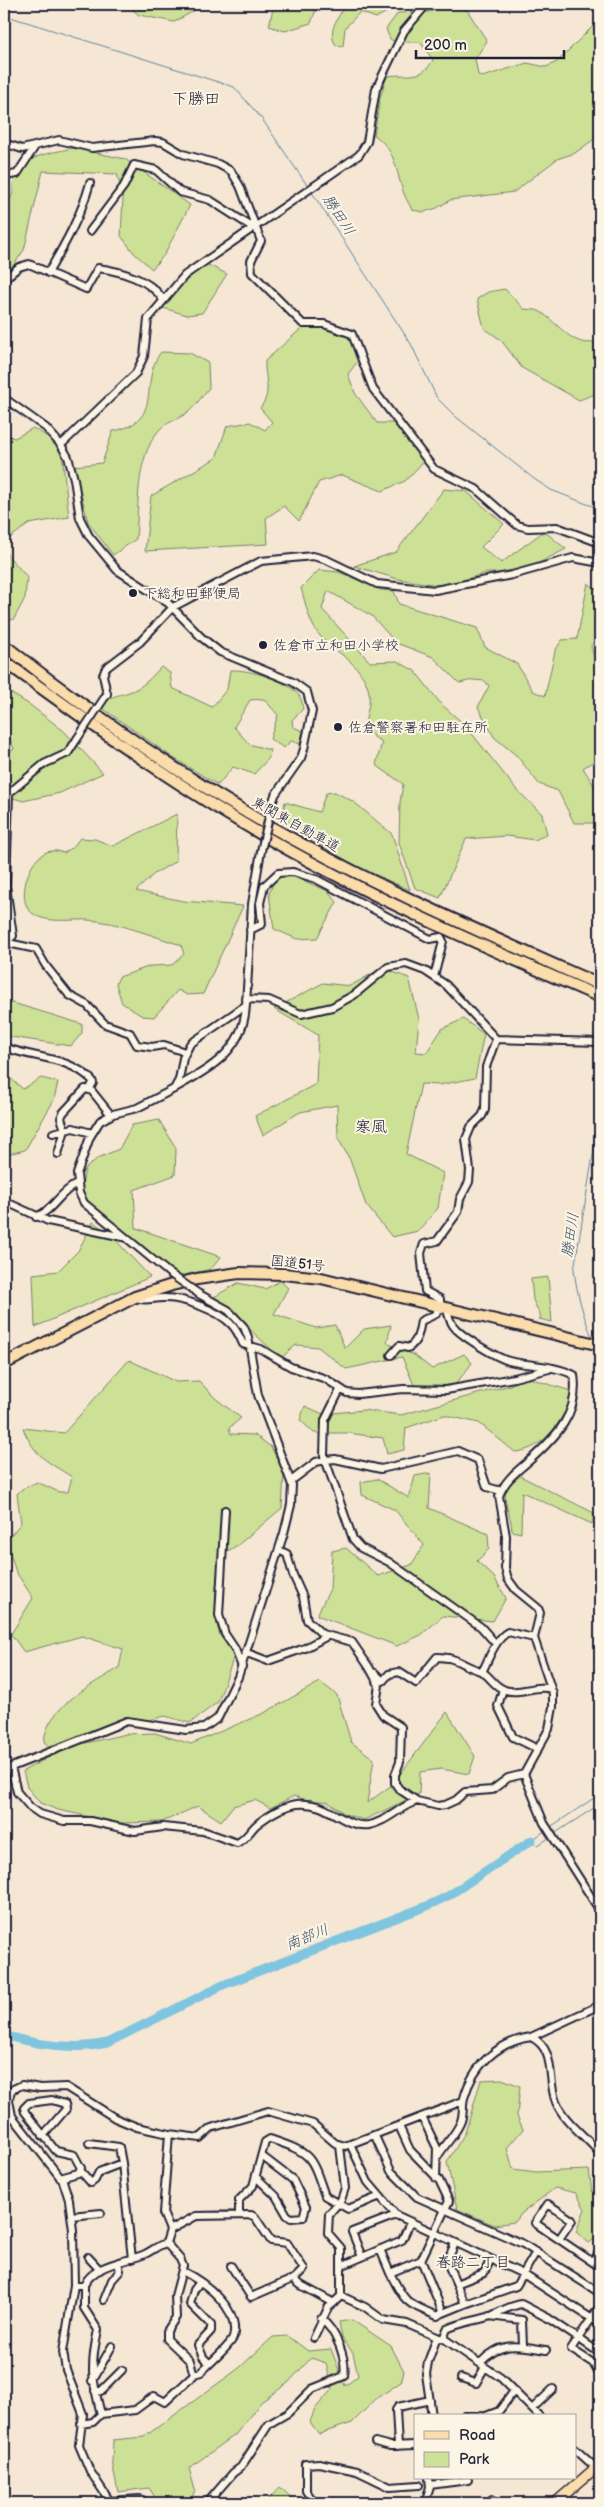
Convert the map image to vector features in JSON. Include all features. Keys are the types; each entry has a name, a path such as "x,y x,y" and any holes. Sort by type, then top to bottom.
{"highway":[{"name":"東関東自動車道","path":"4,644 82,705 236,806 341,865 446,916 600,985"},
{"name":"東関東自動車道","path":"4,661 182,785 246,825 336,874 441,927 600,997"},
{"name":"国道51号","path":"4,1364 135,1297 198,1278 223,1274 262,1273 320,1278 600,1345"}],"main road":[{"path":"555,2503 598,2466"}],"street":[{"path":"61,445 136,373 144,356 148,319 190,270 354,159 364,149 369,134 376,89 404,31 426,4"},
{"path":"4,143 22,149 59,140 92,148 156,141 163,142 183,154 226,167 231,171 261,242 251,261 252,272 299,322 307,325 324,324 352,334 373,389 434,469 476,489 518,526 528,528 557,527 600,543"},
{"path":"4,176 17,174 35,147"},
{"path":"90,231 124,186 134,165 156,170 180,192 210,200 254,226"},
{"path":"48,273 72,233 85,202 90,183"},
{"path":"4,280 19,267 30,264 86,289 98,268 107,269 154,287 163,300"},
{"path":"4,398 46,428 61,445 68,457 74,479 80,518 89,536 117,570 173,607 201,637 220,652 298,684 310,699 312,711 301,758 275,795 261,851 252,904 246,1016 239,1037 227,1054 214,1066 137,1108 111,1115 100,1121 92,1133 77,1174 77,1184 84,1203 169,1273 199,1294 228,1310 244,1326 258,1395 291,1481 291,1505 279,1550 242,1667 222,1711 214,1721 204,1728 186,1730 127,1721 4,1770"},
{"path":"6,944 13,936 6,886 6,796 44,764 72,750 77,739 107,694 103,675 106,668 140,642 173,607 261,561 273,559 313,556 327,560 377,584 435,590 512,575 573,558 600,562"},
{"path":"250,930 262,924 260,903 264,886 278,873 293,872 316,879 430,940 441,937 443,941 434,976"},
{"path":"6,944 36,949 46,966 69,994 87,1005 105,1024 130,1033 137,1045 152,1047 164,1045 185,1052"},
{"path":"174,1089 179,1080 185,1052 196,1039 246,1002 269,1000 300,1014 342,1003 388,967 398,964 416,967 434,976 446,985 496,1039 600,1042"},
{"path":"370,1667 379,1685 376,1704 382,1714 401,1727 400,1762 394,1776 395,1783 399,1789 417,1801 438,1806 445,1805 465,1792 492,1790 508,1778 524,1774 549,1729 553,1707 551,1689 534,1638 540,1613 538,1608 516,1590 508,1579 505,1568 506,1536 499,1496 510,1477 556,1433 570,1414 575,1397 574,1375 564,1370 509,1361 494,1354 457,1330 442,1307 440,1298 425,1291 420,1253 424,1244 437,1241 454,1221 460,1199 469,1182 470,1170 466,1139 471,1127 482,1116 484,1110 486,1066 496,1039"},
{"path":"4,1047 68,1064 92,1080 93,1083 89,1090"},
{"path":"58,1154 65,1130 61,1118 63,1113 85,1089 89,1090 106,1106 111,1115"},
{"path":"53,1133 79,1128 92,1133"},
{"path":"36,1216 48,1210 66,1188 77,1184"},
{"path":"4,1201 48,1221 124,1237"},
{"path":"135,1297 145,1301 172,1298 192,1303 227,1320 233,1325 243,1344 261,1348 303,1372 326,1379 340,1390 358,1394 383,1393 403,1389 446,1390 514,1378 552,1368"},
{"path":"391,1355 399,1346 408,1348 412,1346 417,1338 421,1321 436,1314 442,1307"},
{"path":"340,1390 325,1420 325,1460 353,1539 361,1548 395,1566 481,1627 496,1644"},
{"path":"291,1481 316,1462 325,1460 336,1459 381,1468 458,1450 478,1460 487,1486 501,1491"},
{"path":"225,1510 219,1615 225,1634 235,1649 242,1667"},
{"path":"279,1550 287,1554 293,1575 303,1597 306,1620 315,1630 327,1636 352,1642 383,1681 394,1672 399,1672 416,1683 437,1656 455,1658 482,1672 503,1689 515,1691 542,1687 551,1689"},
{"path":"482,1672 496,1644 508,1632 534,1638"},
{"path":"247,1653 268,1661 305,1648 327,1636"},
{"path":"503,1689 498,1706 511,1734 538,1749"},
{"path":"12,1767 17,1792 30,1807 40,1814 64,1821 90,1821 134,1830 163,1827 204,1831 236,1843 244,1840 256,1825 285,1807 298,1804 321,1806 355,1824 367,1825 377,1823 417,1801"},
{"path":"524,1774 544,1823 600,1911"},
{"path":"438,2156 459,2126 464,2112 463,2101 473,2078 495,2049 512,2041 532,2036 600,2005"},
{"path":"532,2036 538,2040 549,2059 554,2097 560,2111 596,2149 600,2157"},
{"path":"148,2503 140,2499 111,2502 85,2460 79,2445 83,2414 66,2370 63,2352 74,2285 69,2200 60,2178 12,2116 9,2100 11,2090 16,2086 66,2088 115,2118 138,2127 200,2138 211,2128 268,2111 313,2124 340,2146 351,2146 463,2101"},
{"path":"42,2136 66,2109 65,2104 52,2100 26,2104 25,2112 42,2136 56,2151 74,2155 81,2168 80,2170 90,2183 95,2180 99,2172 122,2163"},
{"path":"422,2117 438,2148 436,2178"},
{"path":"399,2126 416,2158 436,2178 449,2201 432,2233 421,2260 443,2313"},
{"path":"101,2414 92,2381 92,2356 98,2330 84,2308 84,2284 87,2279 105,2266 132,2259 166,2243 170,2230 163,2213 169,2134"},
{"path":"375,2136 397,2179 417,2197 536,2252 600,2293"},
{"path":"239,2214 239,2200 253,2186 268,2139 301,2150 314,2164 325,2196 338,2204 348,2209 378,2197"},
{"path":"89,2144 119,2147 132,2259"},
{"path":"314,2338 321,2319 341,2296 341,2248 328,2232 329,2214 338,2204 345,2188 340,2146"},
{"path":"351,2146 364,2175 378,2197 396,2215 523,2274 600,2324"},
{"path":"256,2177 276,2196 287,2215 291,2218 302,2218 306,2207 293,2180 262,2157"},
{"path":"60,2178 78,2173 80,2170"},
{"path":"559,2239 572,2220 548,2204 535,2223 600,2267"},
{"path":"71,2216 101,2213"},
{"path":"170,2230 196,2216 239,2214 255,2217 271,2241 287,2243 304,2269 295,2278 251,2297 232,2266"},
{"path":"362,2257 352,2232 396,2215"},
{"path":"341,2266 402,2240 410,2223"},
{"path":"166,2243 182,2262 182,2271 175,2296 176,2317 166,2335 170,2344 190,2361 194,2374"},
{"path":"455,2243 447,2262 465,2304"},
{"path":"380,2249 404,2299 410,2304 438,2316 465,2304 516,2286 536,2252"},
{"path":"593,2262 600,2251"},
{"path":"88,2256 100,2270"},
{"path":"456,2284 484,2273 491,2259"},
{"path":"390,2273 421,2260"},
{"path":"104,2300 112,2280 120,2271 118,2263"},
{"path":"81,2424 93,2422 101,2414 135,2410 154,2396 165,2402 194,2374 201,2372 232,2340 234,2328 223,2301 182,2271"},
{"path":"295,2278 297,2283 334,2303"},
{"path":"200,2283 194,2290 190,2304 211,2325 211,2331 198,2345 202,2357 209,2363"},
{"path":"74,2285 84,2284"},
{"path":"341,2296 366,2307 383,2320 407,2324 440,2338 482,2365 514,2391 537,2414"},
{"path":"432,2414 426,2374 428,2362 440,2338 447,2329 462,2322 489,2316 507,2307 521,2304 600,2353"},
{"path":"600,2306 571,2349 593,2363 600,2376"},
{"path":"489,2316 522,2320 523,2346"},
{"path":"207,2503 233,2473 241,2467 269,2424 288,2413 312,2388 344,2376 345,2369 337,2343 331,2329 321,2319"},
{"path":"92,2381 112,2346"},
{"path":"461,2378 476,2383 482,2365 492,2351 506,2346 523,2346 546,2350"},
{"path":"95,2391 101,2391 122,2370"},
{"path":"532,2409 553,2389"},
{"path":"491,2414 499,2411 514,2391"},
{"path":"398,2446 396,2410 398,2406 430,2400"},
{"path":"376,2442 398,2446 414,2445"},
{"path":"576,2450 598,2466"},
{"path":"315,2503 306,2492 306,2464 318,2464 357,2471 390,2487 419,2485"},
{"path":"425,2503 429,2482 468,2480"}],"green space":[{"path":"126,4 201,4 201,7 174,22 139,15"},
{"path":"274,4 318,4 311,23 285,31 269,26"},
{"path":"346,4 401,4 376,18 360,12 345,28 343,46 336,45 332,35 333,29"},
{"path":"455,4 467,10 487,41 475,59 478,75 482,77 527,63 546,67 557,62 591,28 600,23 600,135 575,153 557,159 514,192 450,200 437,208 424,212 412,210 403,191 390,153 374,135 380,98 387,76 419,74 429,67 433,60 420,42 395,42 390,39 386,29 398,13 429,12"},
{"path":"73,148 125,159 190,205 164,255 152,269 134,253 121,236 123,198 117,174 43,171 24,250 4,279 4,206 12,195 14,179 18,171 23,165 38,156"},
{"path":"206,264 227,274 202,313 187,315 163,308 176,289"},
{"path":"505,289 524,309 539,311 575,339 591,343 600,340 600,392 579,400 522,368 501,340 484,328 477,299 488,292"},
{"path":"303,327 327,328 348,336 358,361 348,374 355,393 377,423 395,423 426,459 405,481 382,491 342,475 319,482 299,521 284,506 266,518 268,544 145,551 151,496 216,458 227,426 250,422 265,430 272,422 260,408 267,391 265,361"},
{"path":"161,352 190,353 208,363 209,388 190,411 159,430 151,442 142,468 138,497 136,539 113,555 88,522 74,466 102,463 113,431 129,426 139,419 145,410 148,399 154,364"},
{"path":"33,428 61,445 69,517 29,524 4,542 4,435 15,438"},
{"path":"444,489 466,491 504,524 481,547 501,563 544,531 566,549 519,573 486,573 445,586 398,579 354,566 396,552"},
{"path":"4,551 27,577 25,598 14,619 4,622"},
{"path":"319,570 339,572 381,590 394,591 399,604 477,628 485,647 517,664 533,691 545,696 555,651 562,640 577,639 588,583 600,592 600,632 591,646 600,682 600,757 583,768 600,795 599,823 574,823 558,791 539,784 517,756 494,737 478,707 489,686 485,681 474,680 459,683 433,657 396,643 372,616 328,591 322,609 370,662 397,661 415,671 441,704 465,725 516,789 542,814 547,834 535,840 507,836 466,839 440,898 415,888 399,843 400,802 403,784 376,765 382,742 373,736 366,724 369,703 367,685 353,664 328,644 318,633 306,608 301,588"},
{"path":"161,667 170,673 172,688 212,707 227,689 230,670 247,671 287,685 295,691 302,701 303,709 292,720 293,727 303,731 300,744 291,741 284,748 270,739 278,715 264,699 250,700 234,727 249,744 270,750 269,758 254,774 233,767 218,785 172,757 102,708 114,697 142,685"},
{"path":"4,689 30,705 64,731 103,773 60,793 23,801 4,795 4,756 14,749 4,724"},
{"path":"335,792 354,802 392,834 410,890 357,867 291,827 283,812 285,802 319,812 326,793"},
{"path":"177,814 176,861 154,874 136,891 183,901 243,906 203,994 187,995 178,990 154,1017 142,1016 122,1003 116,984 119,977 151,966 172,965 184,954 181,945 112,923 41,918 29,910 25,903 25,884 33,865 45,853 55,851 64,853 74,846 80,838 95,839 113,846"},
{"path":"278,870 328,891 337,902 317,938 297,939 274,929 269,894"},
{"path":"382,968 409,978 419,1019 416,1052 426,1053 442,1029 463,1019 484,1034 475,1078 439,1085 421,1084 406,1154 443,1173 438,1208 418,1231 392,1237 366,1205 350,1160 338,1138 337,1105 300,1112 263,1135 255,1116 316,1084 318,1035 274,1009 323,983 350,986"},
{"path":"13,1003 82,1024 82,1033 71,1046 4,1036 4,1007"},
{"path":"4,1073 23,1089 41,1078 58,1082 54,1100 25,1150 4,1155"},
{"path":"159,1120 176,1148 175,1175 134,1190 136,1228 221,1257 211,1269 175,1277 80,1197 85,1169 98,1158 119,1149 132,1125"},
{"path":"93,1222 109,1233 150,1277 35,1327 33,1274 58,1271 78,1251"},
{"path":"548,1277 552,1322 539,1319 541,1317 533,1300 531,1279"},
{"path":"280,1281 288,1288 274,1314 316,1328 335,1325 345,1348 364,1329 391,1325 387,1343 414,1355 432,1369 464,1354 472,1363 449,1393 417,1392 402,1357 346,1369 318,1347 296,1345 281,1358 214,1297 238,1283 265,1289"},
{"path":"129,1360 176,1382 199,1381 215,1398 241,1418 229,1428 231,1434 255,1435 271,1447 284,1473 282,1508 238,1545 222,1554 218,1572 216,1617 220,1635 235,1653 218,1702 190,1723 165,1716 49,1746 44,1742 47,1729 53,1718 72,1698 119,1668 123,1649 82,1636 24,1652 11,1634 33,1598 16,1572 6,1541 21,1523 17,1494 22,1489 37,1482 59,1492 68,1492 72,1477 37,1452 27,1438 23,1428 64,1433"},
{"path":"526,1377 574,1392 565,1412 552,1431 544,1439 526,1450 515,1452 479,1423 444,1415 406,1428 404,1450 387,1454 383,1438 348,1433 314,1433 300,1420 305,1406 323,1414 363,1410 401,1415 510,1385"},
{"path":"431,1473 429,1508 488,1534 489,1549 477,1561 494,1577 506,1598 493,1621 443,1616 421,1635 397,1646 317,1615 330,1589 332,1551 346,1548 378,1576 411,1565 424,1545 395,1510 362,1495 361,1482 377,1479 409,1498 415,1476"},
{"path":"520,1476 594,1513 592,1524 522,1492 521,1533 512,1531 506,1505 506,1487"},
{"path":"320,1682 337,1695 351,1742 374,1759 367,1803 392,1785 447,1712 475,1756 469,1774 441,1769 420,1772 419,1794 364,1820 345,1814 328,1802 294,1796 270,1808 255,1800 233,1806 221,1821 198,1806 162,1822 120,1823 58,1810 40,1803 27,1787 23,1771 68,1747 126,1734 155,1733 191,1744 264,1713"},
{"path":"502,2079 520,2086 517,2116 523,2129 507,2148 513,2169 536,2172 589,2170 592,2191 600,2198 600,2235 589,2243 576,2232 585,2209 576,2193 555,2188 522,2213 515,2222 494,2225 457,2209 447,2162 465,2133 481,2080"},
{"path":"352,2320 391,2346 404,2371 401,2382 377,2398 352,2423 319,2434 310,2422 315,2409 332,2389 326,2363 311,2358 288,2383 261,2402 235,2435 189,2468 195,2490 190,2503 158,2502 149,2488 118,2492 112,2462 113,2440 144,2437 238,2369 273,2337 288,2336 308,2351 331,2349 345,2386 358,2376 353,2353 342,2338 339,2322"},
{"path":"280,2487 297,2503 265,2503"}],"waterway":[{"name":"勝田川","path":"4,15 234,87 262,119 309,188"},
{"name":"勝田川","path":"311,191 411,344 437,398 455,416 534,479 551,490 600,509"},
{"name":"勝田川","path":"593,1339 581,1305 574,1270 600,1113"},
{"name":"勝田川","path":"597,1350 600,1357"},
{"name":"勝田川","path":"549,1828 600,1794"},
{"name":"南部川","path":"554,1834 600,1804"},
{"name":"勝田川","path":"546,1830 532,1840 538,1845 549,1838"},
{"name":"南部川","path":"4,2035 29,2042 55,2046 81,2047 107,2043 223,1985 427,1906 448,1896 532,1840"}],"place":[{"name":"下総和田郵便局","path":"133,593"},
{"name":"佐倉市立和田小学校","path":"263,645"},
{"name":"佐倉警察署和田駐在所","path":"338,727"}],"district":[{"name":"下勝田","path":"196,98"},
{"name":"寒風","path":"371,1126"},
{"name":"春路二丁目","path":"473,2262"}]}
